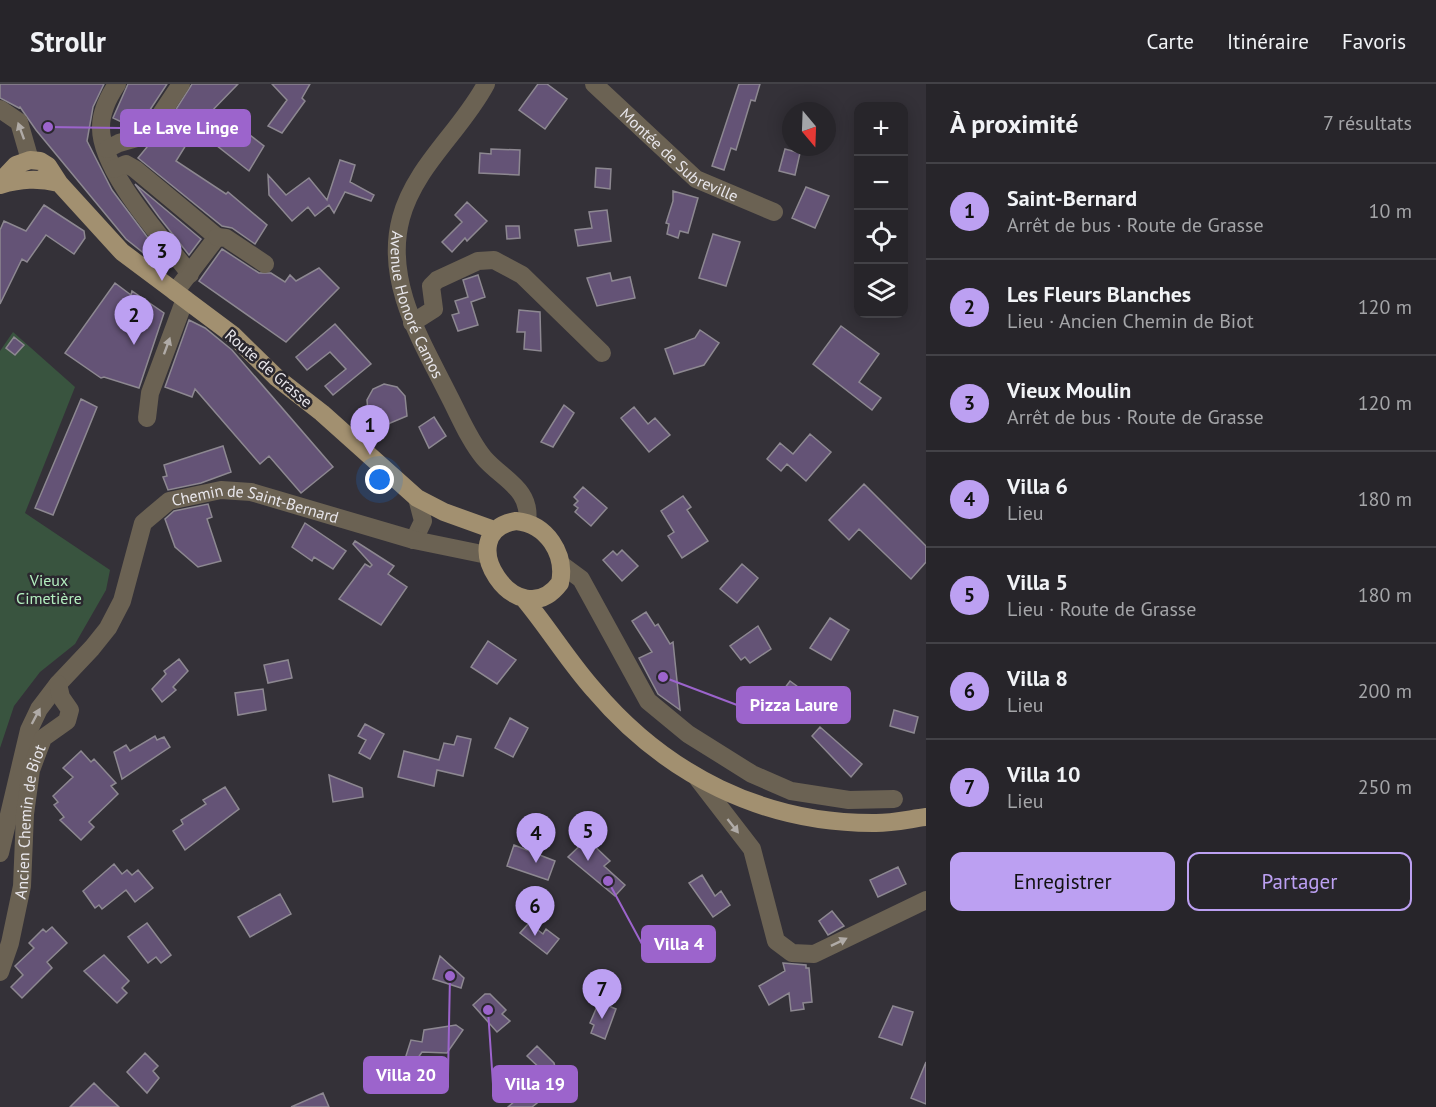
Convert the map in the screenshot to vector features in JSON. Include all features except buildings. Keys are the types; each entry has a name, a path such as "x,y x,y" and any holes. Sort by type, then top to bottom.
{"main road":[{"name":"Route de Grasse","path":"30,160 40,161 48,166 59,183 122,252 233,335 277,378 322,413 417,498 444,512 494,530"},
{"path":"0,184 16,165 30,160"},
{"path":"0,184 41,178 59,183"},
{"path":"525,600 536,600 554,592 561,583 562,565 556,548 547,536 527,522 505,523 494,530 488,539 487,555 497,577 507,589 525,600 555,636 594,690 632,729 698,779 745,802 804,818 878,823 926,817"},
{"path":"554,592 552,614 555,636"}],"street":[{"path":"107,149 147,135 181,84"},
{"name":"Avenue Honoré Camos","path":"486,84 476,103 414,184 401,218 397,253 398,273 412,323 462,422 483,457 518,488 524,498 527,522"},
{"name":"Montée de Subreville","path":"594,84 696,180 774,213"},
{"path":"114,85 101,128 114,169 123,188 190,274"},
{"path":"0,109 19,122 30,160"},
{"path":"114,169 126,164 135,169 217,237 226,238 265,264"},
{"path":"147,418 150,393 180,295 190,274 217,237"},
{"path":"412,323 434,309 431,286 437,280 478,261 494,260 522,275 602,352"},
{"name":"Chemin de Saint-Bernard","path":"0,853 29,730 39,709 108,628 122,601 143,523 169,501 221,490 251,492 414,540 487,555"},
{"path":"414,540 423,521 417,498"},
{"path":"562,565 581,579 648,701 688,734 752,774 791,791 849,800 894,799"},
{"name":"Ancien Chemin de Biot","path":"0,972 10,943 22,886 25,814 32,770 43,738 67,722 69,710 61,697 58,684"},
{"path":"698,779 752,849 776,941 792,953 814,954 926,900"}],"green space":[{"name":"Vieux Cimetière","path":"13,332 75,387 25,513 110,570 106,590 75,644 40,672 14,706 0,748 0,351"}],"place":[{"name":"Le Lave Linge","path":"48,127"},
{"name":"Vieux Moulin","path":"162,281"},
{"name":"Les Fleurs Blanches","path":"134,345"},
{"name":"Saint-Bernard","path":"370,455"},
{"name":"Pizza Laure","path":"663,677"},
{"name":"Villa 5","path":"588,861"},
{"name":"Villa 6","path":"536,863"},
{"name":"Villa 4","path":"608,881"},
{"name":"Villa 8","path":"535,936"},
{"name":"Villa 20","path":"450,976"},
{"name":"Villa 19","path":"488,1010"},
{"name":"Villa 10","path":"602,1019"}]}
